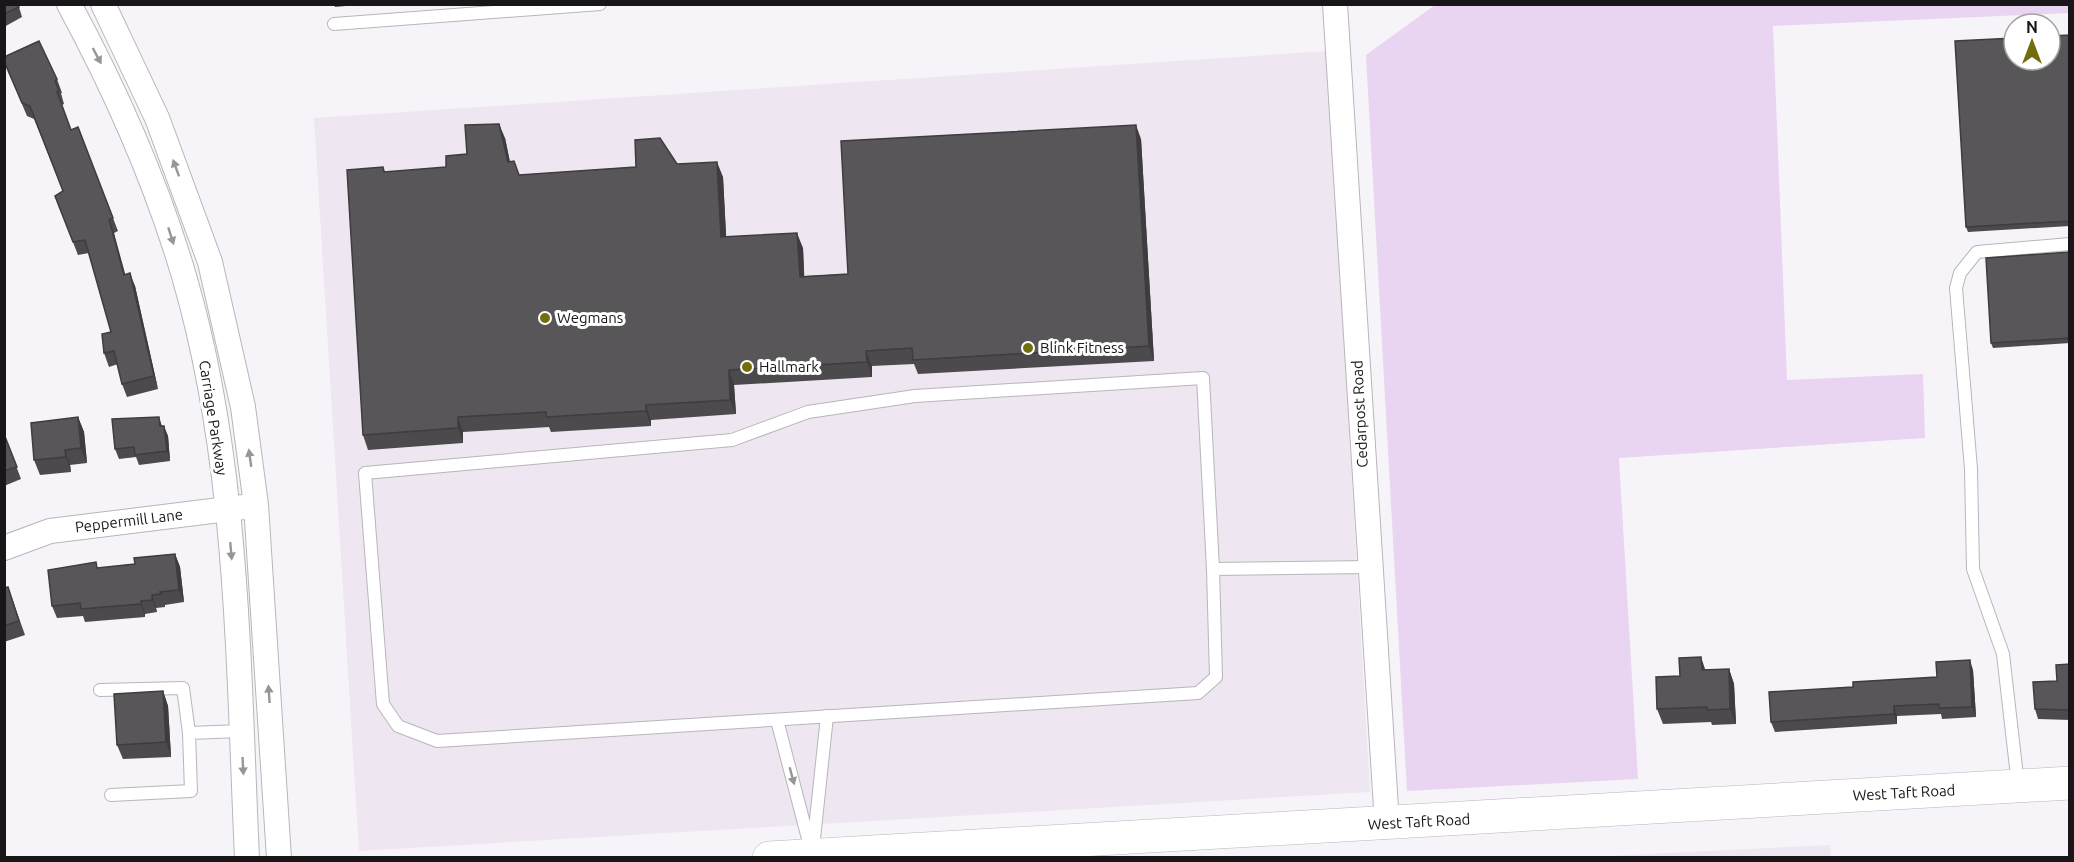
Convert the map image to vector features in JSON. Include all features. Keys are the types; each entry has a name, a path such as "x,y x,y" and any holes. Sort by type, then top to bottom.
{"main road":[{"name":"West Taft Road","path":"769,858 1063,839 1387,824 2070,783"}],"street":[{"name":"Carriage Parkway","path":"69,4 107,74 156,189 184,277 206,369 227,509 235,598 246,858"},
{"name":"Carriage Parkway","path":"103,4 157,118 210,262 243,407 256,505 279,858"},
{"name":"Cedarpost Road","path":"1335,4 1387,824"},
{"name":"Peppermill Lane","path":"4,548 50,531 256,505"},
{"path":"241,731 271,729"}],"lane":[{"path":"334,24 491,8 600,4"},
{"path":"2018,786 2003,654 1973,569 1971,469 1956,288 1960,273 1977,252 2070,244"},
{"path":"1203,378 1213,569 1216,677 1198,693 437,741 398,726 383,704 365,473 732,440 808,412 915,396 1203,378"},
{"path":"1213,569 1369,567"},
{"path":"100,690 183,688 189,733 192,791 111,795"},
{"path":"813,856 827,716"},
{"path":"777,720 813,856"},
{"path":"189,733 241,731"}],"shaded area":[{"path":"1435,5 2069,5 2069,13 2002,12 2002,16 1773,26 1787,380 1923,374 1925,438 1619,458 1638,779 1407,791 1366,55"},
{"path":"1327,51 1370,792 359,851 314,118"},
{"path":"1830,845 1831,857 1587,857"}],"building":[{"path":"4,4 17,4 19,7 4,14"},
{"path":"2062,35 2070,35 2070,221 1966,227 1955,41 2002,39 2002,72 2062,72"},
{"path":"39,41 57,79 55,81 59,90 57,92 71,130 78,127 113,218 109,220 124,275 130,273 154,376 122,384 114,351 104,353 102,334 111,332 85,240 73,242 55,196 63,191 30,106 22,103 4,61 4,57"},
{"path":"499,124 508,162 514,161 519,175 636,167 635,140 660,138 677,164 717,162 721,237 797,233 800,277 848,274 841,141 1136,125 1149,346 913,360 912,348 866,351 867,362 729,370 730,400 646,405 646,411 546,417 546,412 458,417 458,428 363,435 347,170 383,167 384,172 446,167 446,156 467,154 465,125"},
{"path":"2070,252 2070,338 1991,343 1986,258"},
{"path":"78,417 81,448 65,450 66,457 34,460 31,423"},
{"path":"159,417 160,426 164,426 167,451 135,455 134,447 115,449 112,419"},
{"path":"4,434 17,467 4,471"},
{"path":"175,554 179,590 160,592 161,594 152,595 152,600 141,601 141,604 81,609 80,603 52,606 48,570 96,562 97,568 135,564 134,558"},
{"path":"8,587 19,621 4,626 4,588"},
{"path":"1701,657 1702,670 1729,669 1730,709 1707,710 1707,707 1657,709 1656,677 1680,676 1679,658"},
{"path":"1970,660 1972,707 1939,708 1939,704 1894,706 1894,714 1771,722 1769,692 1853,687 1853,682 1937,677 1936,662"},
{"path":"2070,664 2070,710 2035,709 2033,682 2057,681 2056,665"},
{"path":"163,691 166,742 117,745 114,694"}],"place":[{"name":"Wegmans","path":"545,318"},
{"name":"Blink Fitness","path":"1028,348"},
{"name":"Hallmark","path":"747,367"}]}
